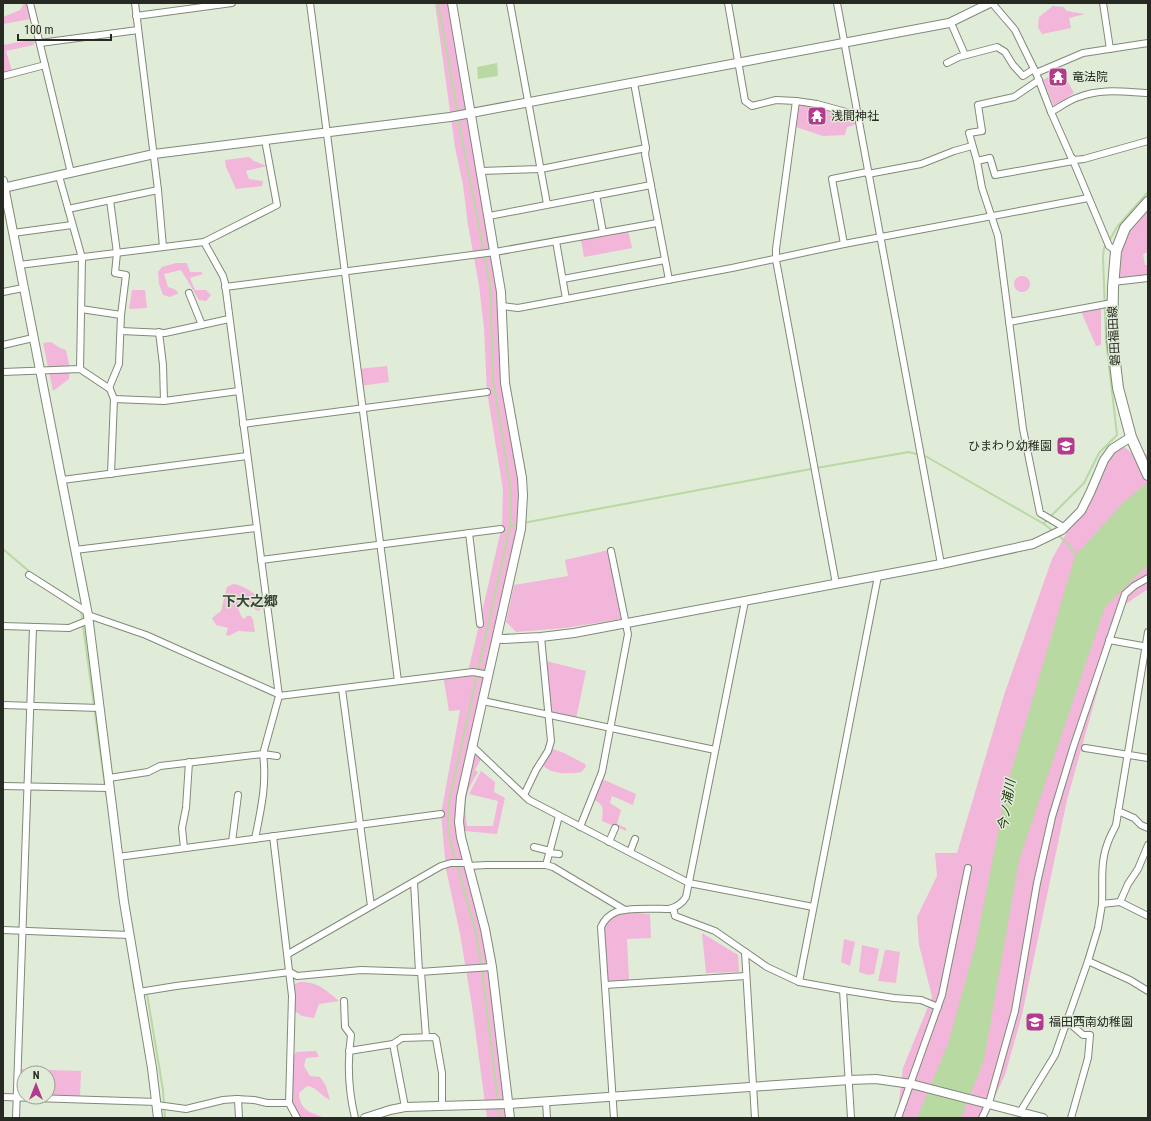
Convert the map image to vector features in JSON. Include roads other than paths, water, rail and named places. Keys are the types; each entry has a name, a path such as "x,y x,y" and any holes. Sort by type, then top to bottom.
{"main road":[{"name":"磐田福田線","path":"1148,202 1125,228 1116,251 1112,303 1113,356 1118,388 1131,437 1148,474"}],"street":[{"path":"30,3 71,173"},
{"path":"135,3 154,154 163,247"},
{"path":"136,16 232,3"},
{"path":"310,3 398,681"},
{"path":"452,3 503,306 505,383 522,478 523,514 521,529 497,638 487,675 483,702 459,812 459,826 485,929 510,1118"},
{"path":"510,3 547,204"},
{"path":"728,3 746,101 752,106 776,100 796,101 817,104 857,115"},
{"path":"837,3 867,173 941,564"},
{"path":"158,1118 157,1103 138,992 118,857 88,616 3,185 58,176 154,154 450,117 951,23 991,3 1015,30 1039,80 1051,112 1109,246 1116,251"},
{"path":"1103,3 1110,49"},
{"path":"951,23 965,55"},
{"path":"40,43 138,30"},
{"path":"947,63 965,55 997,47 1005,52 1022,76 1083,53 1148,43"},
{"path":"3,76 45,65"},
{"path":"1039,80 1014,97 978,105 982,131 969,133 977,161 982,188 998,236 1023,428 1040,513 1064,528"},
{"path":"634,83 646,148 645,154 657,223 669,280"},
{"path":"1051,112 1077,97 1096,91 1148,93"},
{"path":"796,101 776,249 776,260 836,584"},
{"path":"18,265 204,242 276,205 265,140"},
{"path":"977,161 990,158 995,175 1072,159 1084,160 1148,141"},
{"path":"844,244 832,179 921,164 972,146"},
{"path":"481,171 541,169 646,148"},
{"path":"58,176 82,258 80,369"},
{"path":"489,216 651,185"},
{"path":"68,209 158,190"},
{"path":"596,195 603,232"},
{"path":"503,306 518,308 776,260 844,244 1088,198"},
{"path":"109,388 118,364 126,275 115,273 117,253 110,200"},
{"path":"225,287 493,252 657,223"},
{"path":"13,233 72,224"},
{"path":"556,241 566,299"},
{"path":"204,242 223,276 225,287 278,695 263,754 264,793 255,839"},
{"path":"563,279 665,260"},
{"path":"1113,282 1148,278"},
{"path":"3,292 23,288"},
{"path":"190,292 202,325"},
{"path":"1009,322 1112,303"},
{"path":"81,309 122,315"},
{"path":"120,331 164,333 229,319"},
{"path":"159,332 163,365 164,401"},
{"path":"3,345 34,338"},
{"path":"3,372 80,369 109,388 114,399 110,474"},
{"path":"114,399 164,401 238,391"},
{"path":"243,424 487,392"},
{"path":"497,638 541,638 941,564 1034,544 1054,536 1081,511 1104,460 1112,449 1131,437"},
{"path":"62,480 247,456"},
{"path":"75,550 256,528"},
{"path":"261,560 501,529"},
{"path":"469,533 480,624"},
{"path":"580,827 602,772 628,634 611,551"},
{"path":"29,575 88,616 146,635 278,695 473,672 487,675"},
{"path":"799,982 878,576"},
{"path":"982,1118 988,1103 1015,1011 1036,883 1052,817 1073,748 1125,594 1134,586 1148,578"},
{"path":"614,1118 601,927 609,916 617,911 673,908 683,902 686,897 745,601"},
{"path":"3,626 69,628 88,616"},
{"path":"17,1065 33,627"},
{"path":"1020,1112 1055,1055 1088,962 1098,928 1102,904 1102,871 1106,845 1116,825 1147,647 1148,632"},
{"path":"524,796 536,770 548,751 551,733 541,638"},
{"path":"1109,640 1147,647"},
{"path":"342,688 370,906"},
{"path":"483,702 715,750"},
{"path":"3,705 100,708"},
{"path":"473,747 529,800 689,883 813,907"},
{"path":"1085,748 1148,758"},
{"path":"109,778 148,772 160,766 189,762 263,754 277,756"},
{"path":"184,848 182,828 186,808 189,762"},
{"path":"3,786 110,788"},
{"path":"232,842 238,795"},
{"path":"1118,811 1134,818 1141,825 1148,828"},
{"path":"118,857 441,814"},
{"path":"546,865 559,816"},
{"path":"609,842 615,828"},
{"path":"273,836 292,996 289,1103 297,1118"},
{"path":"630,852 636,838"},
{"path":"1120,902 1128,884 1138,869 1148,845"},
{"path":"534,848 558,854"},
{"path":"288,954 370,906 442,866 451,863 488,865 546,865 626,910"},
{"path":"898,1118 942,995 968,868"},
{"path":"414,882 426,1037"},
{"path":"1102,904 1120,902 1148,916"},
{"path":"673,908 675,916 700,924 715,931 767,967 799,982 894,998 921,1000 938,1007"},
{"path":"3,930 129,935"},
{"path":"745,952 755,1118"},
{"path":"1088,962 1130,980 1148,992"},
{"path":"138,992 290,972 297,976 362,970 420,972 490,967"},
{"path":"605,985 746,976"},
{"path":"843,990 851,1118"},
{"path":"344,1000 345,1027 350,1034 348,1060 350,1099 355,1118"},
{"path":"1067,1021 1083,1035 1090,1035 1088,1058 1071,1118"},
{"path":"349,1051 394,1044 402,1038 434,1037 436,1039 442,1073 442,1106"},
{"path":"394,1044 405,1107"},
{"path":"365,1118 378,1116 405,1107 508,1104 876,1079 910,1083 1043,1118"},
{"path":"3,1097 16,1097"},
{"path":"56,1099 157,1103 186,1109 223,1100 238,1099 254,1100 267,1104 289,1103"},
{"path":"238,1099 239,1118"},
{"path":"546,1101 547,1118"},
{"path":"16,1105 16,1118"}],"water":[{"path":"497,63 498,76 478,79 477,67"},
{"name":"今ノ浦川","path":"1148,482 1148,565 1105,607 1019,860 984,1060 961,1118 917,1118 948,1044 976,943 1008,782 1075,556 1123,503"}],"waterway":[{"path":"438,3 458,114"},
{"path":"458,118 490,285 493,379 511,499 510,526 450,797 448,829 476,933 498,1102"},
{"path":"1109,241 1117,227 1148,192"},
{"path":"1044,523 1084,483 1099,453 1117,435 1106,340 1103,257 1106,244"},
{"path":"523,523 909,452 927,457 1044,524 1053,531"},
{"path":"510,526 519,524"},
{"path":"1058,535 1078,557"},
{"path":"3,549 31,573 68,596"},
{"path":"81,611 106,794"},
{"path":"130,959 135,989"},
{"path":"145,993 147,994 163,1090 165,1118"},
{"path":"498,1106 500,1118"}],"place":[{"name":"竜法院","path":"1058,77"},
{"name":"浅間神社","path":"817,116"},
{"name":"ひまわり幼稚園","path":"1066,446"},
{"name":"福田西南幼稚園","path":"1035,1022"}],"district":[{"name":"下大之郷","path":"250,601"}]}
